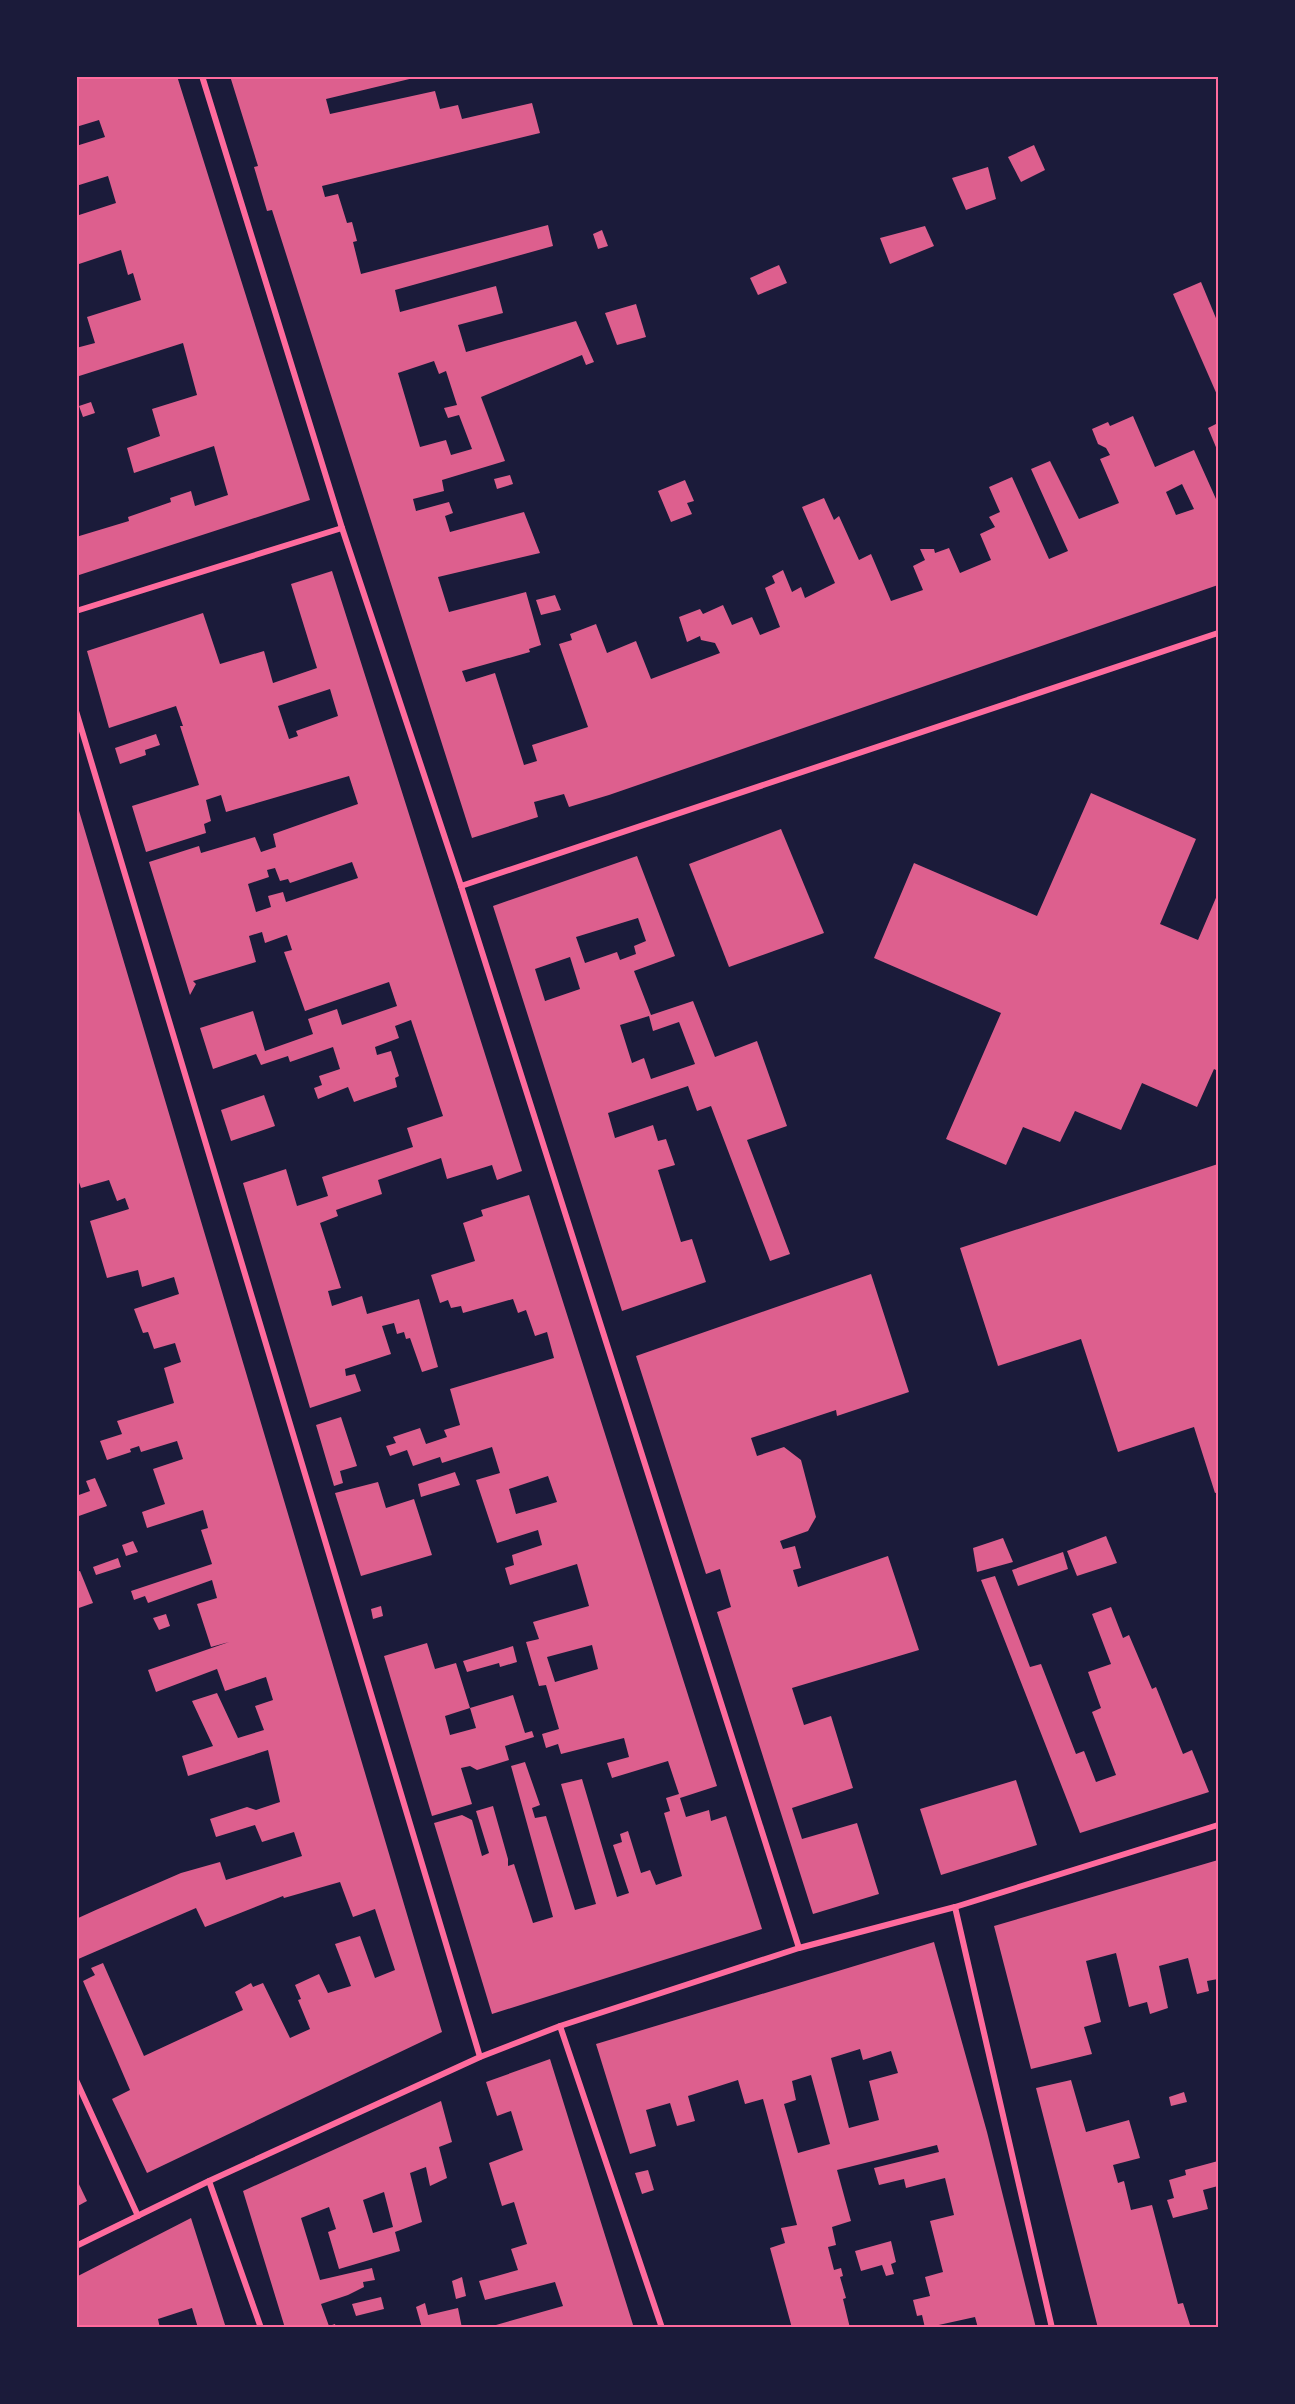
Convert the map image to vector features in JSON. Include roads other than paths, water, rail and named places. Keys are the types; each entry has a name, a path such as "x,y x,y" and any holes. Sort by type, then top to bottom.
{"street":[{"path":"202,76 342,528 461,886 799,1948"},
{"path":"76,611 342,528"},
{"path":"461,886 1218,633"},
{"path":"76,711 480,2057"},
{"path":"76,2246 209,2181 480,2057 560,2026 799,1948 955,1907 1218,1825"},
{"path":"955,1907 1052,2328"},
{"path":"560,2026 662,2328"},
{"path":"76,2080 138,2216"},
{"path":"209,2181 261,2328"}]}
